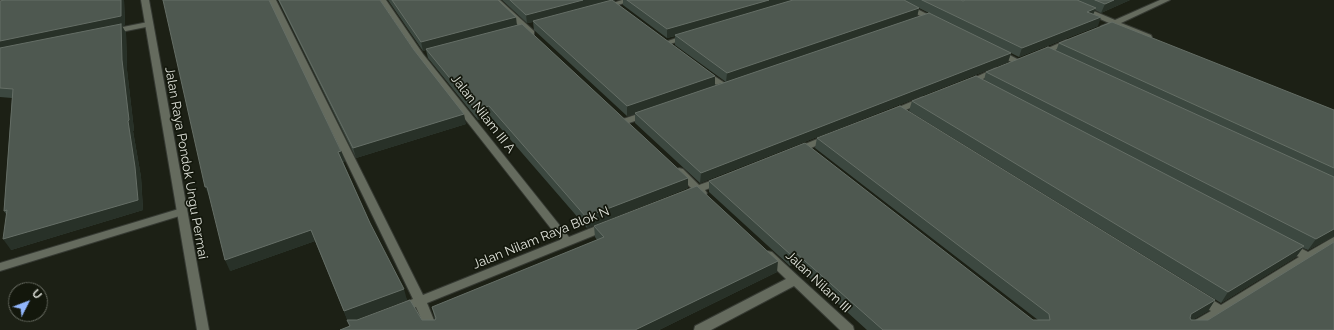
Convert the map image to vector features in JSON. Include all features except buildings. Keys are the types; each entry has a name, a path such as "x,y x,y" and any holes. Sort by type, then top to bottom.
{"street":[{"name":"Jalan Raya Pondok Ungu Permai","path":"145,0 203,330"},
{"path":"272,0 420,301 432,330"},
{"name":"Jalan Nilam III A","path":"382,0 567,242"},
{"path":"496,0 537,38"},
{"path":"599,8 630,0"},
{"path":"893,0 941,24"},
{"path":"1062,0 1159,41"},
{"path":"1096,32 1166,0"},
{"path":"614,4 625,13"},
{"path":"912,22 927,16"},
{"path":"100,34 148,24"},
{"path":"666,43 696,34"},
{"path":"957,86 1081,37"},
{"path":"990,48 1025,59"},
{"path":"1045,52 1058,58"},
{"path":"701,69 725,87"},
{"path":"972,80 983,86"},
{"path":"884,116 928,98"},
{"path":"898,110 910,118"},
{"path":"626,121 654,112"},
{"path":"790,153 833,136"},
{"path":"804,147 814,155"},
{"path":"670,163 708,198"},
{"path":"676,198 733,175"},
{"path":"0,267 182,212"},
{"name":"Jalan Nilam Raya Blok N","path":"391,313 618,222"},
{"path":"1190,330 1334,241"},
{"path":"1280,242 1308,257"},
{"name":"Jalan Nilam III","path":"760,248 848,330"},
{"path":"700,330 795,280"},
{"path":"1187,290 1221,311"}]}
